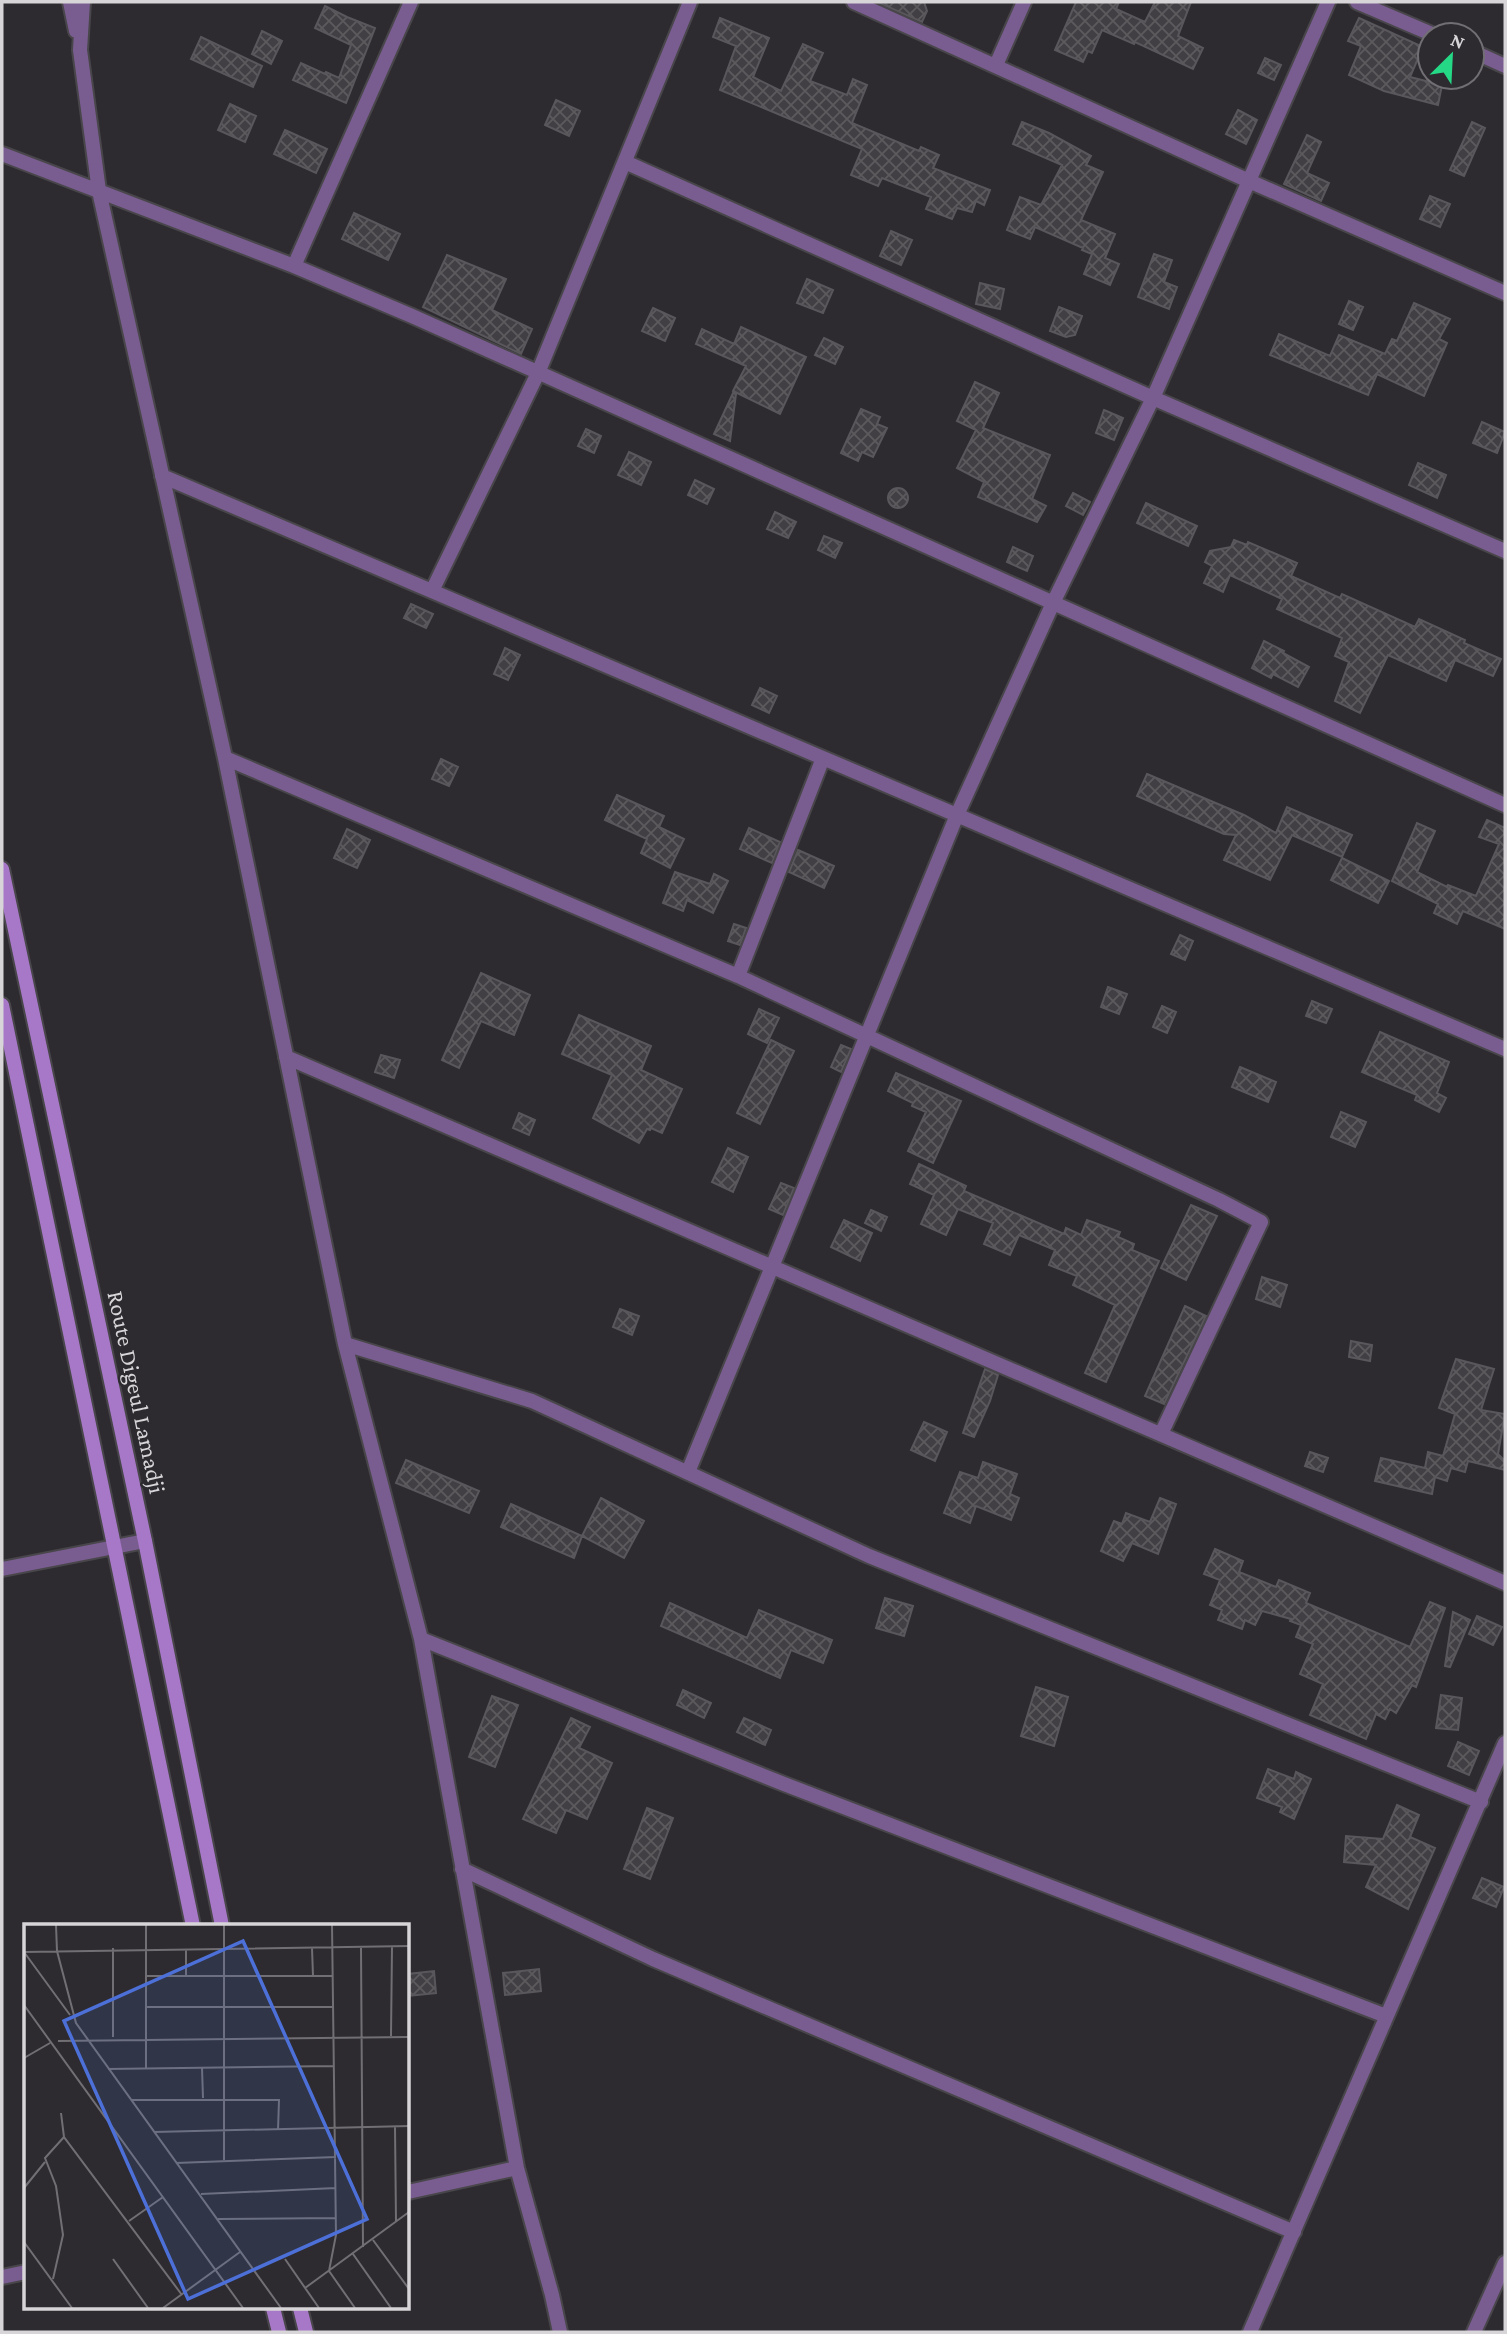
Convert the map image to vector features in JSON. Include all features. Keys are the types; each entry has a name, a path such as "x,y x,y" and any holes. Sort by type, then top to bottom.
{"main road":[{"name":"Route Digeul Lamadji","path":"2,869 145,1541 222,1924"},
{"path":"2,1005 193,1924"},
{"path":"274,2310 279,2332"},
{"path":"300,2310 306,2332"}],"street":[{"path":"70,2 80,50 99,191 225,758 345,1344 421,1639 517,2168 560,2332"},
{"path":"80,50 83,2"},
{"path":"294,266 411,2"},
{"path":"432,591 538,373 691,2"},
{"path":"854,2 1249,181 1505,293"},
{"path":"996,65 1024,2"},
{"path":"688,1472 957,815 1053,603 1153,398 1328,2"},
{"path":"1357,2 1416,27"},
{"path":"1486,57 1505,66"},
{"path":"2,153 294,266 1505,805"},
{"path":"625,162 1153,398 1505,551"},
{"path":"162,476 1505,1049"},
{"path":"225,758 738,976 1261,1222 1161,1434"},
{"path":"738,976 823,758"},
{"path":"286,1057 1505,1583"},
{"path":"345,1344 531,1401 869,1556 1481,1802"},
{"path":"2,1569 145,1541"},
{"path":"421,1639 784,1784 1386,2016"},
{"path":"1250,2332 1505,1743"},
{"path":"463,1869 653,1959 1294,2232"},
{"path":"410,2192 517,2168"},
{"path":"1474,2332 1505,2263"},
{"path":"2,2277 24,2272"}],"building":[{"path":"877,2 924,2 927,11 922,22"},
{"path":"1076,2 1119,2 1116,9 1145,22 1155,2 1191,2 1178,36 1203,48 1193,69 1102,30 1092,53 1088,51 1083,62 1055,50"},
{"path":"325,6 375,28 346,103 293,80 301,63 339,78 351,45 315,28"},
{"path":"720,18 769,38 753,77 781,91 803,44 823,53 810,81 847,95 853,79 867,85 852,123 919,151 921,147 939,155 933,168 990,190 984,205 976,201 972,212 957,208 952,219 926,209 931,197 882,178 878,186 851,175 862,149 720,90 736,46 713,37"},
{"path":"1359,18 1416,44 1416,63 1410,77 1416,78 1416,91 1441,91 1438,105 1384,91 1349,75 1361,46 1348,41"},
{"path":"262,31 282,41 271,64 252,54"},
{"path":"201,37 262,66 253,87 191,59"},
{"path":"1265,58 1281,65 1274,80 1258,73"},
{"path":"556,100 580,111 569,136 545,125"},
{"path":"230,104 256,116 245,142 218,130"},
{"path":"1238,110 1257,120 1246,144 1226,134"},
{"path":"1022,122 1091,156 1086,165 1103,172 1081,220 1115,234 1105,258 1119,264 1110,285 1084,274 1092,254 1082,250 1083,248 1035,227 1030,239 1007,230 1020,197 1041,205 1062,165 1013,144"},
{"path":"1472,122 1485,128 1464,176 1450,170"},
{"path":"285,130 327,149 316,173 274,154"},
{"path":"1307,135 1321,142 1307,173 1329,183 1321,201 1284,184"},
{"path":"1430,196 1450,204 1440,227 1420,219"},
{"path":"354,213 400,234 388,260 342,239"},
{"path":"891,231 912,240 901,265 880,256"},
{"path":"1154,254 1172,260 1164,282 1177,287 1169,309 1138,297"},
{"path":"447,255 506,279 492,310 532,329 521,354 423,307"},
{"path":"807,279 833,290 823,313 797,303"},
{"path":"980,283 1004,289 1000,309 976,304"},
{"path":"1349,301 1363,307 1353,330 1339,324"},
{"path":"1414,303 1450,319 1439,339 1447,343 1424,396 1377,374 1368,395 1270,355 1279,334 1330,356 1339,335 1385,354 1392,339 1397,341"},
{"path":"1059,307 1082,316 1075,335 1066,337 1050,331"},
{"path":"653,308 675,318 665,341 642,331"},
{"path":"741,327 806,357 780,414 733,391 746,366 696,344 702,329 734,344"},
{"path":"824,338 843,347 835,364 815,355"},
{"path":"975,382 999,393 983,428 1050,455 1032,499 1046,506 1037,522 978,497 984,482 957,468 976,430 957,421"},
{"path":"733,393 736,394 730,441 714,434"},
{"path":"861,409 880,417 877,424 887,428 873,457 862,452 858,461 841,453"},
{"path":"1104,410 1123,418 1114,440 1096,433"},
{"path":"1482,422 1505,432 1497,453 1473,443"},
{"path":"586,429 601,436 594,453 578,446"},
{"path":"629,452 651,462 641,485 618,475"},
{"path":"1418,463 1446,475 1437,498 1409,485"},
{"path":"695,480 714,489 707,504 688,495"},
{"path":"898,488 905,491 908,498 905,505 898,508 891,505 888,498 891,491"},
{"path":"1073,493 1090,502 1083,515 1066,506"},
{"path":"1146,503 1197,526 1188,546 1137,523"},
{"path":"775,512 796,522 788,538 767,529"},
{"path":"824,536 842,543 835,558 818,550"},
{"path":"1234,540 1247,545 1248,542 1297,563 1291,576 1340,598 1342,594 1415,627 1419,619 1465,640 1464,643 1501,659 1493,676 1455,660 1446,681 1388,655 1360,713 1335,701 1349,662 1335,656 1342,638 1277,609 1282,599 1230,575 1223,592 1204,583 1212,566 1205,562 1210,551 1231,547"},
{"path":"1013,547 1033,556 1027,571 1007,562"},
{"path":"411,604 433,614 426,628 404,618"},
{"path":"1264,641 1309,667 1298,687 1273,674 1271,678 1252,668"},
{"path":"505,648 520,655 508,680 494,674"},
{"path":"760,688 777,696 769,713 752,705"},
{"path":"441,759 458,767 449,786 432,779"},
{"path":"1147,774 1244,815 1276,833 1287,807 1352,835 1342,857 1292,835 1270,880 1224,860 1236,835 1224,834 1137,796"},
{"path":"617,795 664,816 659,827 684,839 670,868 641,853 647,839 605,820"},
{"path":"1487,820 1505,828 1505,929 1463,911 1457,924 1434,913 1438,904 1392,881 1417,823 1435,831 1417,872 1447,887 1448,885 1476,896 1499,844 1479,837"},
{"path":"749,828 780,842 772,863 740,849"},
{"path":"347,829 370,840 357,868 334,858"},
{"path":"798,850 834,866 824,888 789,872"},
{"path":"1342,858 1389,881 1378,903 1331,880"},
{"path":"675,872 710,884 714,874 728,881 713,913 687,900 683,911 663,903"},
{"path":"734,924 746,928 740,945 728,941"},
{"path":"1180,935 1193,941 1185,960 1171,954"},
{"path":"481,973 530,995 514,1035 481,1021 459,1068 442,1060"},
{"path":"1108,987 1127,994 1119,1014 1101,1007"},
{"path":"1312,1001 1332,1009 1326,1023 1306,1016"},
{"path":"1162,1006 1176,1012 1167,1033 1153,1027"},
{"path":"759,1009 779,1018 767,1043 748,1034"},
{"path":"579,1015 651,1046 641,1070 682,1089 662,1133 647,1129 639,1143 593,1118 612,1075 562,1054"},
{"path":"1380,1032 1449,1062 1437,1093 1446,1098 1439,1112 1415,1100 1417,1095 1362,1072"},
{"path":"771,1040 794,1051 760,1124 737,1113"},
{"path":"841,1045 851,1049 841,1072 831,1067"},
{"path":"381,1055 400,1060 394,1078 375,1072"},
{"path":"1240,1067 1276,1082 1268,1102 1232,1087"},
{"path":"896,1073 961,1101 933,1163 908,1151 926,1112 888,1091"},
{"path":"1341,1112 1366,1122 1355,1147 1331,1137"},
{"path":"519,1113 535,1120 529,1135 513,1128"},
{"path":"728,1148 748,1157 733,1192 712,1182"},
{"path":"919,1164 966,1186 964,1191 1064,1234 1066,1228 1081,1235 1087,1220 1120,1232 1118,1237 1134,1244 1132,1250 1159,1261 1106,1382 1085,1373 1115,1305 1073,1285 1077,1276 1049,1265 1055,1250 1019,1235 1010,1255 984,1244 993,1223 958,1209 946,1235 921,1224 934,1195 910,1184"},
{"path":"781,1183 794,1188 783,1215 769,1209"},
{"path":"1191,1205 1217,1216 1186,1280 1161,1268"},
{"path":"871,1210 887,1217 881,1231 865,1223"},
{"path":"844,1220 872,1233 860,1261 831,1247"},
{"path":"1262,1277 1287,1285 1280,1307 1256,1299"},
{"path":"1185,1306 1206,1316 1164,1404 1145,1396"},
{"path":"620,1309 639,1316 632,1335 613,1327"},
{"path":"1351,1341 1372,1345 1370,1361 1349,1357"},
{"path":"1456,1359 1494,1369 1481,1410 1505,1414 1498,1454 1505,1461 1505,1470 1468,1461 1465,1472 1451,1468 1447,1481 1435,1477 1432,1494 1375,1481 1381,1458 1425,1468 1428,1452 1443,1456 1455,1414 1439,1408"},
{"path":"985,1369 998,1375 974,1437 963,1433"},
{"path":"924,1422 947,1432 935,1461 911,1450"},
{"path":"1310,1452 1328,1458 1323,1472 1305,1466"},
{"path":"406,1460 479,1491 469,1513 396,1483"},
{"path":"983,1462 1017,1474 1010,1494 1019,1498 1011,1520 976,1506 970,1523 944,1513 960,1472 978,1478"},
{"path":"601,1498 644,1521 624,1558 582,1536"},
{"path":"1160,1498 1176,1504 1158,1554 1132,1543 1123,1561 1101,1551 1114,1521 1122,1524 1126,1513 1150,1522"},
{"path":"511,1504 582,1536 574,1558 501,1527"},
{"path":"1215,1549 1243,1561 1239,1572 1276,1587 1279,1580 1310,1593 1306,1603 1410,1647 1430,1602 1445,1608 1416,1687 1412,1685 1396,1713 1390,1709 1385,1719 1376,1714 1366,1739 1310,1715 1323,1684 1300,1674 1313,1644 1296,1637 1301,1625 1290,1621 1291,1619 1262,1611 1255,1625 1245,1620 1242,1629 1218,1620 1222,1610 1210,1605 1220,1580 1204,1574"},
{"path":"885,1598 913,1606 904,1636 876,1628"},
{"path":"670,1603 747,1638 759,1610 832,1640 823,1663 791,1650 780,1678 661,1626"},
{"path":"1453,1612 1470,1620 1450,1667 1445,1666"},
{"path":"1477,1616 1502,1627 1493,1645 1469,1634"},
{"path":"1036,1687 1068,1697 1054,1746 1021,1736"},
{"path":"683,1690 711,1703 704,1718 677,1705"},
{"path":"1441,1695 1462,1698 1458,1730 1436,1728"},
{"path":"492,1696 518,1705 495,1767 469,1757"},
{"path":"571,1718 590,1727 579,1748 612,1763 587,1819 566,1810 556,1833 523,1819"},
{"path":"744,1718 771,1730 765,1745 737,1732"},
{"path":"1458,1742 1479,1751 1469,1775 1448,1766"},
{"path":"1268,1769 1294,1779 1296,1772 1311,1779 1294,1819 1280,1812 1282,1807 1257,1798"},
{"path":"1397,1805 1419,1815 1410,1837 1435,1848 1408,1909 1366,1887 1376,1865 1344,1862 1346,1836 1383,1839"},
{"path":"647,1808 673,1818 650,1879 624,1869"},
{"path":"1482,1878 1504,1887 1496,1907 1473,1898"},
{"path":"539,1969 541,1991 505,1995 503,1973"},
{"path":"434,1971 436,1993 410,1996 410,1974"}]}
